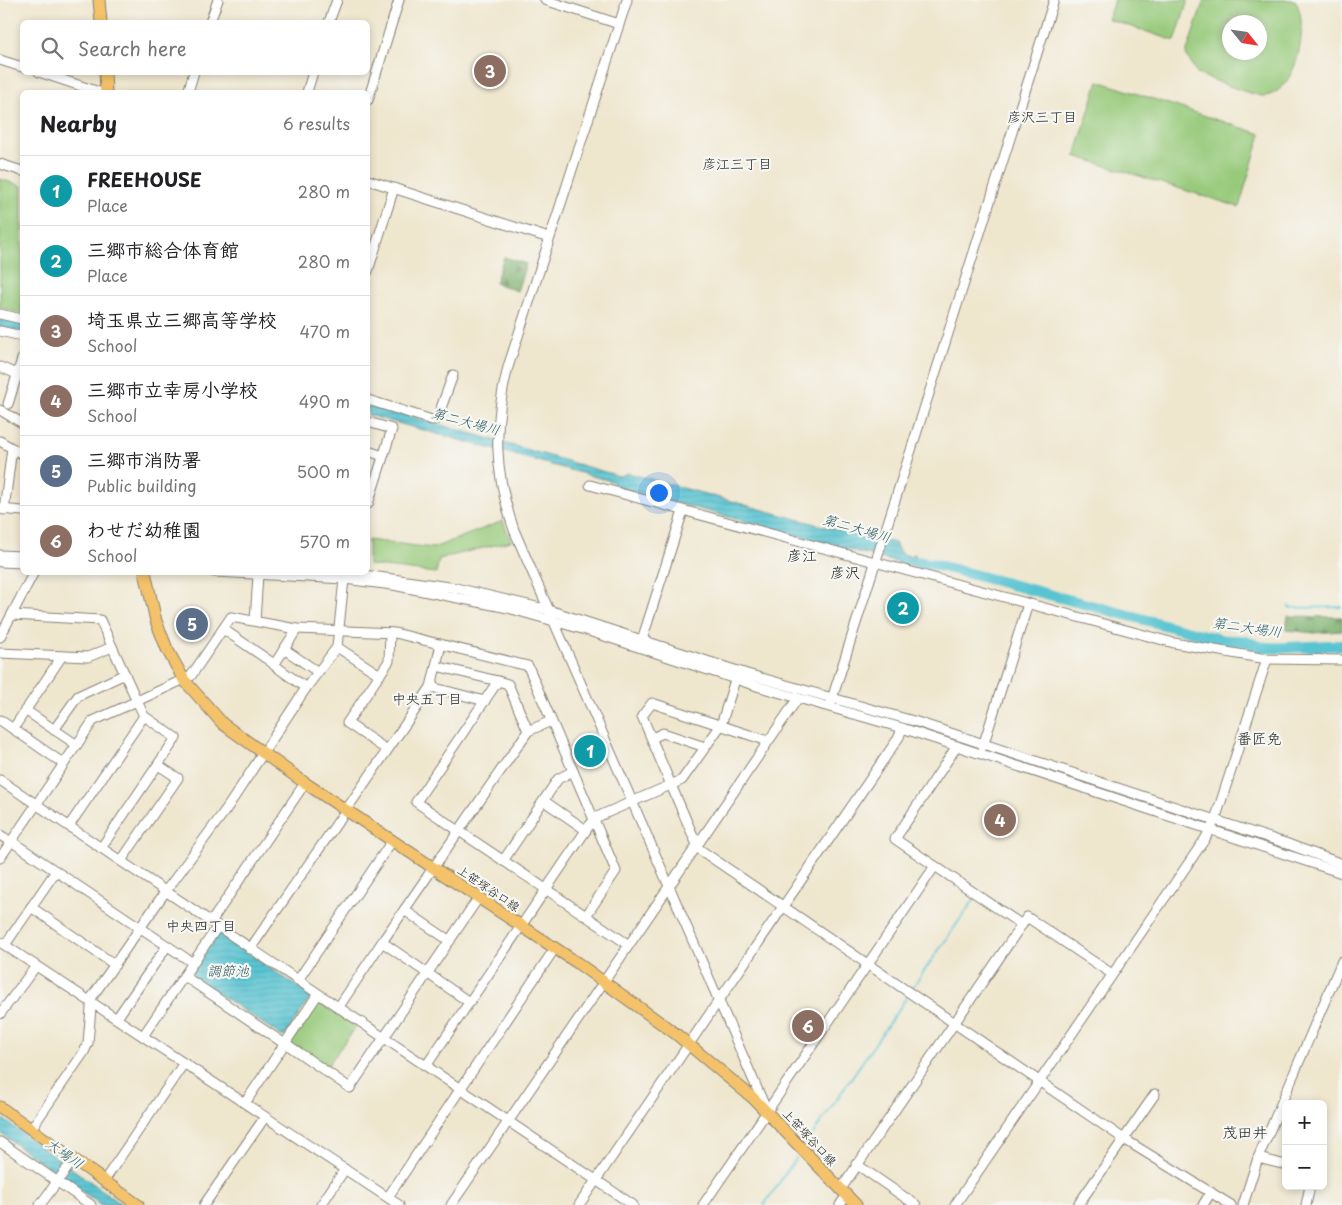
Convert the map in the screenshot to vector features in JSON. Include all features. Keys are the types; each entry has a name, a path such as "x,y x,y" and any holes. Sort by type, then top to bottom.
{"main road":[{"path":"99,0 101,20"},
{"path":"105,75 106,90"},
{"name":"上笹塚谷口線","path":"146,575 161,636 184,680 223,724 263,755 555,948 689,1044 739,1085 767,1112 842,1196 856,1205"},
{"path":"0,1107 73,1162 138,1205"}],"street":[{"path":"211,20 218,0"},
{"path":"330,20 336,0"},
{"path":"370,94 399,0"},
{"path":"545,0 619,24"},
{"path":"626,0 508,367 497,426 498,460 503,494 510,516 668,887 767,1112"},
{"path":"830,707 1054,0"},
{"path":"0,60 20,66"},
{"path":"48,75 93,90"},
{"path":"189,90 193,75"},
{"path":"308,90 312,75"},
{"path":"0,164 20,170"},
{"path":"370,181 549,238"},
{"path":"370,265 394,188"},
{"path":"0,314 20,319"},
{"path":"1,334 20,336"},
{"path":"0,367 20,375 8,404"},
{"path":"370,401 432,420 437,419 453,374"},
{"path":"0,410 20,422"},
{"path":"370,423 392,429 370,498"},
{"path":"0,441 20,453"},
{"path":"12,448 2,510 20,511"},
{"path":"370,452 383,456"},
{"path":"590,485 683,511 876,560 1028,604 1174,643 1267,659 1342,660"},
{"path":"642,640 683,511"},
{"path":"0,555 20,556"},
{"path":"0,562 20,563"},
{"path":"0,637 32,575"},
{"path":"255,621 258,575"},
{"path":"31,1129 88,1043 91,1001 165,892 263,755 306,688 337,647 346,575"},
{"path":"351,575 489,603 555,620 735,680 902,728 1342,873"},
{"path":"354,575 456,588 549,610 748,674 917,722 983,746 1215,820 1342,864"},
{"path":"983,746 1028,604"},
{"path":"12,615 100,620 144,716 176,738 101,848"},
{"path":"0,858 93,721 191,676 231,617 297,629 390,633 527,666 616,871 586,916"},
{"path":"223,629 306,688"},
{"path":"274,664 297,629"},
{"path":"387,750 347,723 389,661 390,633"},
{"path":"250,949 431,687 441,644"},
{"path":"0,653 88,657 112,647"},
{"path":"337,647 380,675"},
{"path":"284,650 318,672"},
{"path":"13,729 62,656"},
{"path":"955,1205 1210,829 1215,820 1267,659"},
{"path":"436,666 508,684 528,731"},
{"path":"54,730 78,696 125,674"},
{"path":"426,1066 545,889 594,820 682,780 720,725 735,680"},
{"path":"498,681 416,802 629,945"},
{"path":"431,687 485,701"},
{"path":"451,1205 798,698"},
{"path":"768,741 652,703 642,716 697,846 1124,1139 1231,1205"},
{"path":"25,710 77,745"},
{"path":"69,826 144,716"},
{"path":"0,720 64,764"},
{"path":"338,1008 528,731 551,721"},
{"path":"579,1205 899,737 902,728"},
{"path":"652,738 663,733 706,747"},
{"path":"957,746 895,839 1022,925"},
{"path":"121,861 178,778 158,764"},
{"path":"503,861 558,778 573,771"},
{"path":"0,780 633,1205"},
{"path":"143,1036 193,963 214,924 306,783"},
{"path":"544,801 586,830"},
{"path":"0,834 193,963"},
{"path":"298,980 392,841"},
{"path":"703,1205 935,866"},
{"path":"56,871 31,908 3,944 400,1205"},
{"path":"184,976 350,1088 479,897"},
{"path":"31,908 115,964"},
{"path":"404,910 450,941"},
{"path":"842,1196 856,1164 1027,917 1112,974"},
{"path":"382,942 469,1002"},
{"path":"117,1018 167,946"},
{"path":"388,1197 555,948"},
{"path":"1243,1205 1258,1158 1342,961"},
{"path":"0,1014 36,966"},
{"path":"245,1103 318,994"},
{"path":"104,1181 184,1063"},
{"path":"1078,1205 1154,1094"},
{"path":"204,1205 265,1117"},
{"path":"0,1142 60,1181 91,1205"},
{"path":"1258,1158 1282,1164"},
{"path":"40,1205 73,1162"},
{"path":"856,1164 916,1205"},
{"path":"321,1205 345,1169"},
{"path":"1306,1205 1309,1190"},
{"path":"1203,1205 1211,1192"}],"green space":[{"path":"1114,0 1188,0 1175,41 1108,19"},
{"path":"1204,0 1295,0 1301,24 1298,55 1286,82 1277,91 1261,96 1197,74 1186,54"},
{"path":"1098,81 1261,134 1239,207 1075,156"},
{"path":"0,179 20,185 20,313 0,307"},
{"path":"504,257 526,264 517,291 495,283"},
{"path":"503,521 511,541 439,559 436,573 370,565 370,540 433,548"},
{"path":"1288,616 1342,617 1342,631 1314,633 1286,630"},
{"path":"317,1002 356,1026 326,1068 291,1044 290,1041"}],"water":[{"path":"0,317 20,322 20,332 0,327"},
{"path":"370,405 619,476 628,473 852,534 895,543 900,553 912,557 913,554 916,555 915,557 931,562 931,566 922,569 613,486 614,482 370,416"},
{"name":"調節池","path":"220,934 310,995 310,998 285,1036 283,1037 192,976 192,973 217,935"},
{"path":"0,1117 123,1205 101,1205 0,1133"}],"waterway":[{"name":"第二大場川","path":"918,562 933,564 1222,640 1244,641 1261,647 1276,648 1342,645"},
{"path":"1289,606 1289,608 1342,607"},
{"path":"913,987 975,898"},
{"path":"808,1141 907,997"},
{"path":"764,1205 796,1158"}],"place":[{"name":"埼玉県立三郷高等学校","path":"490,71"},
{"name":"三郷市総合体育館","path":"903,608"},
{"name":"三郷市消防署","path":"192,624"},
{"name":"FREEHOUSE","path":"590,751"},
{"name":"三郷市立幸房小学校","path":"1000,820"},
{"name":"わせだ幼稚園","path":"808,1026"}],"district":[{"name":"彦沢三丁目","path":"1042,116"},
{"name":"彦江三丁目","path":"737,163"},
{"name":"彦江","path":"802,554"},
{"name":"彦沢","path":"845,571"},
{"name":"中央五丁目","path":"427,698"},
{"name":"番匠免","path":"1259,737"},
{"name":"中央四丁目","path":"201,925"},
{"name":"茂田井","path":"1245,1131"}],"water label":[{"name":"大場川","path":"65,1153"}]}
